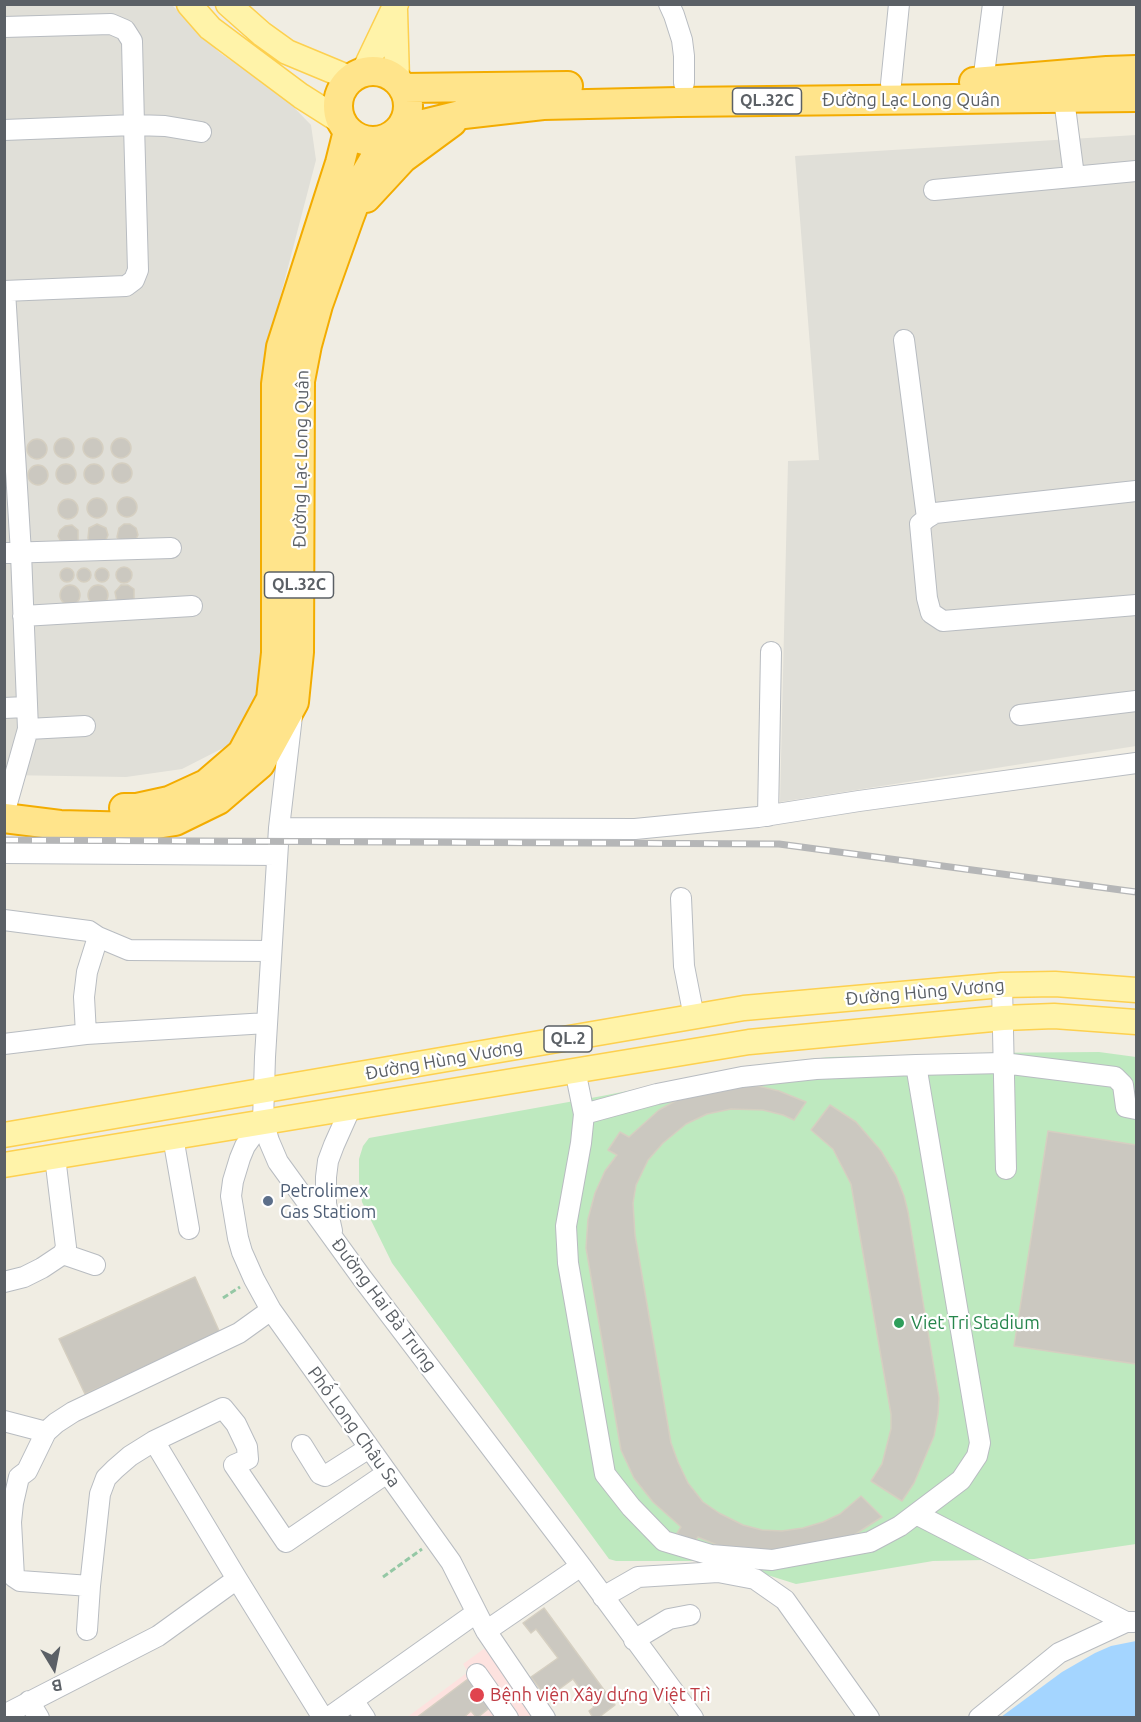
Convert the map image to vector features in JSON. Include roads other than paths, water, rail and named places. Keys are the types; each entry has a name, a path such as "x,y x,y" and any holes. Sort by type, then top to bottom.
{"highway":[{"name":"Đường Lạc Long Quân","path":"4,816 60,825 138,827 175,820 218,800 260,764 273,739 282,700 299,652 300,381 307,345 318,305 366,174 393,134 464,114 543,105 805,92 891,84 983,82 1137,70"},
{"name":"QL.32C","path":"372,71 381,72 400,84 408,98 408,110 405,121 393,134 376,141 366,140 356,137 345,126 338,111 339,99 344,87 357,76 372,71"},
{"name":"Đường Lạc Long Quân","path":"400,84 684,83 805,92 1064,99 1137,97"},
{"path":"349,218 377,184 403,158 464,114"},
{"name":"Đường Lạc Long Quân","path":"4,816 62,807 137,808 169,801 206,784 242,753 282,700 276,654 277,374 280,347 340,163 345,126"}],"main road":[{"path":"189,4 210,28 345,126"},
{"path":"228,4 262,34 287,52 357,76 395,6"},
{"path":"395,6 400,84"},
{"name":"Đường Hùng Vương","path":"4,1134 744,1008 1002,985 1055,984 1137,990"},
{"name":"Đường Hùng Vương","path":"4,1165 749,1042 1003,1018 1054,1016 1137,1022"}],"street":[{"path":"669,4 682,40 684,83"},
{"path":"891,84 899,4"},
{"path":"983,82 993,4"},
{"path":"4,27 111,24 124,30 132,41 138,270 134,280 126,286 5,291 13,553 23,616 28,729 4,816"},
{"path":"1107,71 1137,59"},
{"path":"1064,99 1074,176"},
{"path":"4,130 134,125 165,126 201,132"},
{"path":"934,190 1137,171"},
{"path":"904,340 927,518"},
{"path":"1137,491 935,513 920,524 927,598 931,614 943,621 1137,605"},
{"path":"13,553 171,548"},
{"path":"23,616 192,606"},
{"path":"768,816 771,652"},
{"name":"Đường Hai Bà Trưng","path":"282,700 279,828 263,1121 269,1141 278,1162 334,1239 693,1718"},
{"path":"1020,715 1137,701"},
{"path":"4,708 26,707"},
{"path":"28,729 84,726"},
{"name":"Đường Hai Bà Trưng","path":"273,739 279,828"},
{"path":"279,828 635,829 768,816 859,801 1137,763"},
{"path":"4,853 277,855"},
{"path":"681,898 684,966 694,1017"},
{"path":"4,920 89,931 129,950 271,951"},
{"path":"86,1035 84,997 87,972 98,937"},
{"path":"1002,985 1006,1169"},
{"path":"4,1044 86,1035 267,1023"},
{"path":"584,1114 657,1094 742,1077 816,1070 1003,1063 1115,1077 1123,1085 1126,1107 1137,1109"},
{"path":"575,1070 584,1114 566,1226 568,1263 605,1474 631,1507 664,1541 711,1555 772,1560 870,1542 900,1526 961,1480 977,1456 980,1443 916,1065"},
{"path":"334,1239 326,1204 328,1161 351,1107"},
{"name":"Phố Long Châu Sa","path":"263,1121 245,1146 233,1181 231,1196 242,1252 271,1310 451,1562 486,1631 544,1718"},
{"path":"173,1137 189,1229"},
{"path":"4,1282 24,1277 42,1268 63,1254 66,1247 55,1157"},
{"path":"63,1254 95,1265"},
{"path":"90,1586 20,1581 14,1577 11,1522 12,1476 27,1471 46,1432 73,1412 239,1333 271,1310"},
{"path":"87,1630 100,1494 106,1478 130,1456 154,1441 223,1408 236,1425 247,1447 248,1459 234,1465 286,1542 387,1473"},
{"path":"4,1421 46,1432"},
{"path":"154,1441 237,1579 325,1718 476,1613"},
{"path":"302,1445 320,1474 325,1476 369,1448"},
{"path":"916,1514 1131,1622"},
{"path":"486,1631 581,1566"},
{"path":"603,1597 638,1577 718,1572 754,1580 785,1600 869,1718"},
{"path":"4,1715 34,1709 158,1636 237,1579"},
{"path":"634,1640 669,1619 690,1615"},
{"path":"979,1718 1059,1653 1091,1637 1131,1622"},
{"path":"477,1674 501,1715 528,1693"},
{"path":"353,1700 365,1718"}],"water":[{"path":"1136,1641 1136,1717 1001,1717 1062,1672 1095,1653 1111,1646"}],"railway":[{"path":"4,840 779,844 1136,892"}],"place":[{"name":"Petrolimex Gas Statiom","path":"268,1201"},
{"name":"Viet Tri Stadium","path":"899,1323"},
{"name":"Bệnh viện Xây dựng Việt Trì","path":"477,1695"}]}
